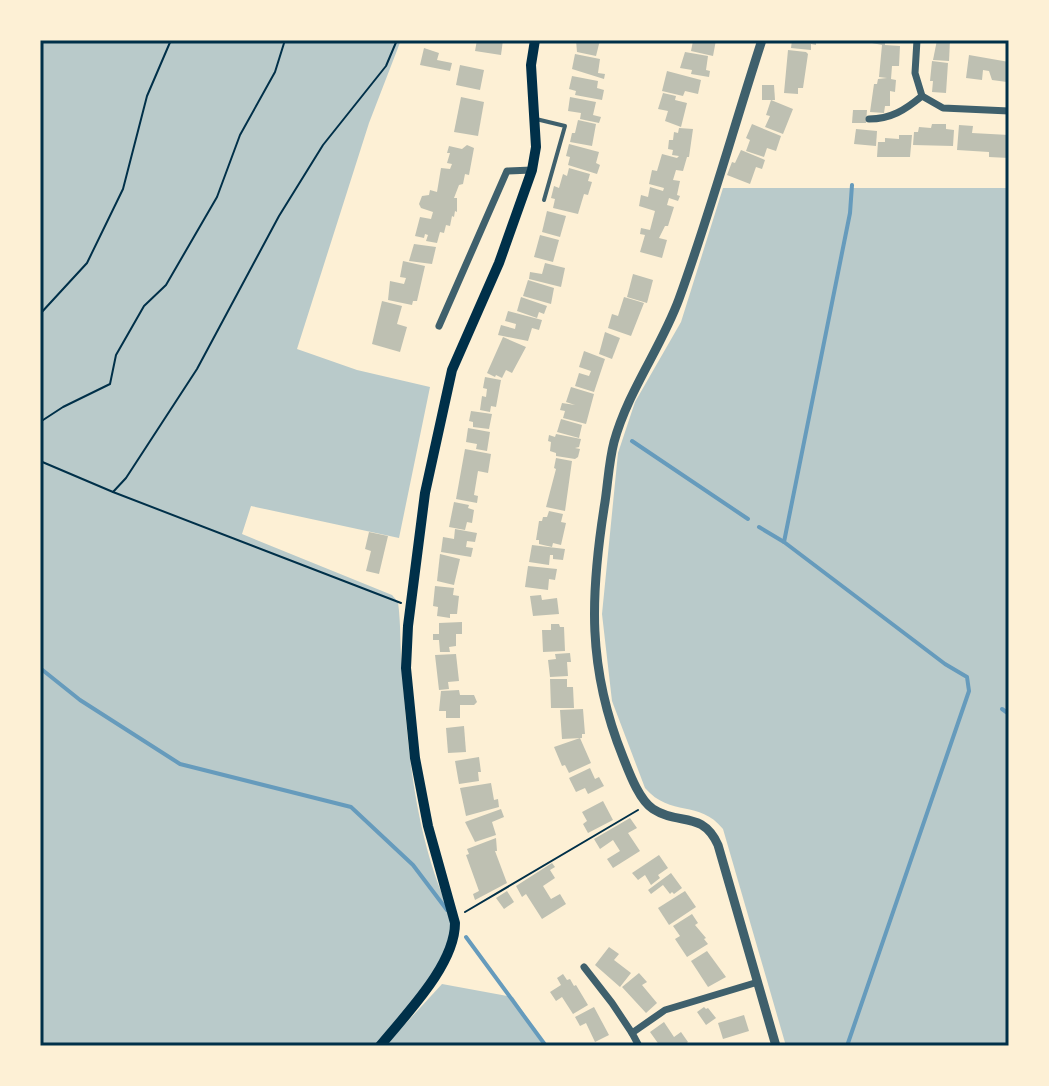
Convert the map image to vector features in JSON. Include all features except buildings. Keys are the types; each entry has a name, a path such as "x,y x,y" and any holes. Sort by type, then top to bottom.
{"main road":[{"path":"380,1046 435,977 455,937 455,923 428,826 415,758 406,668 410,605 425,493 452,370 499,263 532,170 536,147 531,65 535,40"}],"street":[{"path":"762,40 676,308 631,398 614,442 596,556 594,643 614,734 647,804 660,813 701,823 714,835 724,860 776,1046"},
{"path":"917,40 915,73 922,96 943,108 1009,111"},
{"path":"869,119 885,119 922,96"},
{"path":"439,326 507,171 532,170"},
{"path":"584,967 612,1003 639,1046"},
{"path":"632,1033 665,1010 758,982"}],"lane":[{"path":"534,118 565,126 544,200"}],"path":[{"path":"40,314 87,263 123,189 147,96 171,40"},
{"path":"40,422 110,384 116,355 144,306 166,285 217,197 240,135 275,72 285,40"},
{"path":"113,492 126,478 197,369 279,216 323,145 386,66 397,40"},
{"path":"40,461 113,492 410,605"},
{"path":"460,915 647,804"}],"shaded area":[{"path":"40,40 401,40 369,123 297,349 357,370 430,387 399,538 251,506 242,534 392,595 398,602 407,734 416,799 431,863 455,923 435,977 378,1046 40,1046"},
{"path":"723,188 1009,188 1009,1046 786,1046 723,829 704,814 665,803 645,788 612,701 602,614 618,453 635,402 681,322"},
{"path":"442,984 513,997 546,1046 385,1046"}],"waterway":[{"path":"847,1046 969,691 967,677 945,664 784,542 850,213 852,185"},
{"path":"632,441 748,519"},
{"path":"759,527 784,542"},
{"path":"40,668 80,700 180,764 351,807 413,865 447,910"},
{"path":"1002,709 1009,714"},
{"path":"466,937 546,1046"}]}
